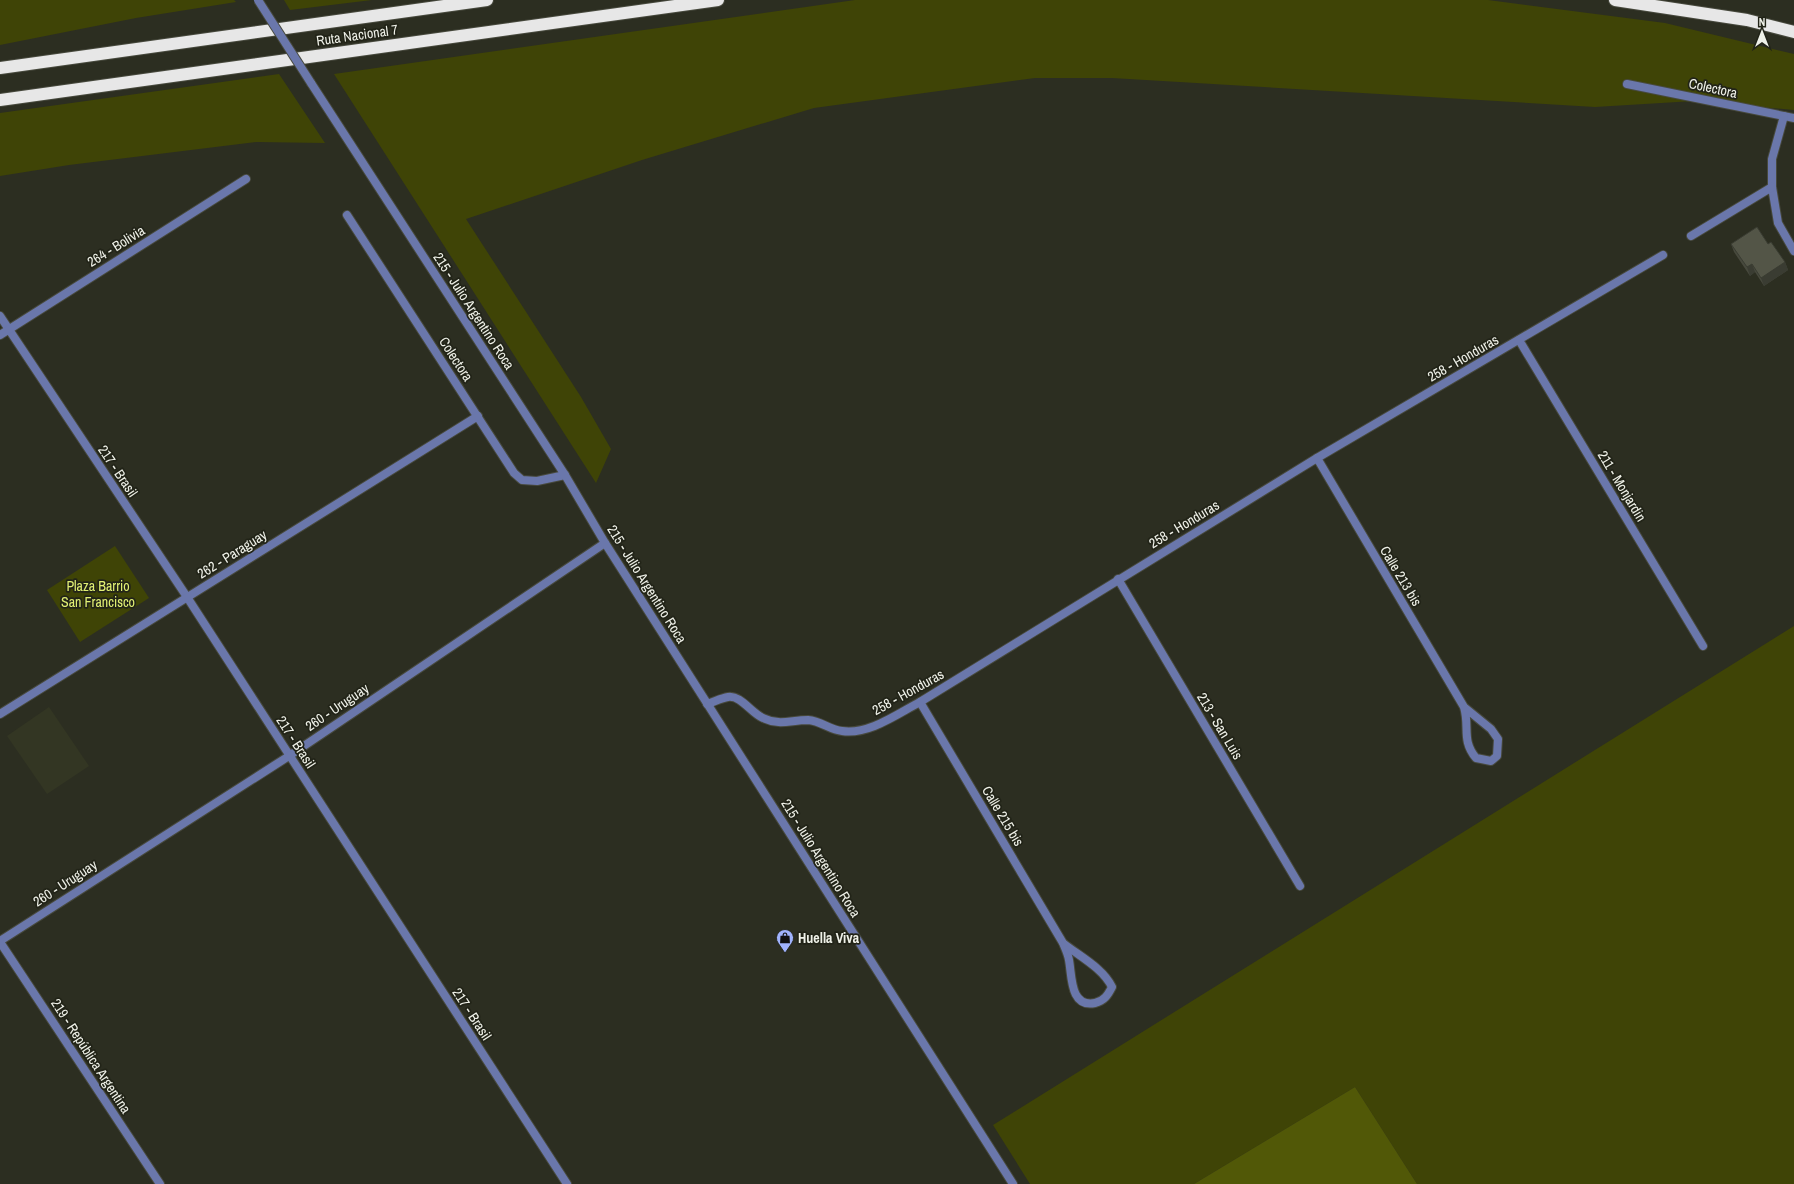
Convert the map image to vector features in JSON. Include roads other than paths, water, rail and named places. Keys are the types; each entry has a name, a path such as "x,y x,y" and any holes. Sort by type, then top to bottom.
{"highway":[{"name":"Ruta Nacional 7","path":"0,68 487,0"},
{"name":"Ruta Nacional 7","path":"0,100 718,0"},
{"path":"1615,0 1747,20 1794,32"}],"street":[{"name":"215 - Julio Argentino Roca","path":"258,0 565,475 605,543 1013,1184"},
{"name":"Colectora","path":"1627,84 1794,118"},
{"path":"1784,116 1772,159 1772,187 1778,223 1794,251"},
{"name":"264 - Bolivia","path":"0,335 246,179"},
{"path":"1691,236 1772,187"},
{"name":"Colectora","path":"347,215 514,473 522,480 537,481 565,475"},
{"name":"258 - Honduras","path":"707,704 729,697 738,699 752,712 762,718 779,723 807,720 822,722 841,731 859,732 876,725 920,702 1317,458 1663,255"},
{"name":"217 - Brasil","path":"0,316 187,597 567,1184"},
{"name":"211 - Monjardin","path":"1519,340 1703,646"},
{"name":"262 - Paraguay","path":"0,714 478,416"},
{"name":"Calle 213 bis","path":"1317,458 1464,707 1467,716 1466,737 1469,750 1476,758 1491,761 1497,756 1498,740 1491,729 1464,707"},
{"name":"260 - Uruguay","path":"0,941 289,756 605,543"},
{"name":"213 - San Luis","path":"1118,579 1300,886"},
{"name":"Calle 215 bis","path":"920,702 1063,943 1069,958 1072,985 1076,996 1083,1002 1089,1004 1098,1003 1108,996 1112,987 1107,977 1101,970 1063,943"},
{"name":"219 - República Argentina","path":"0,941 160,1184"}],"place":[{"name":"Huella Viva","path":"785,953"}],"park label":[{"name":"Plaza Barrio San Francisco","path":"98,594"}]}
